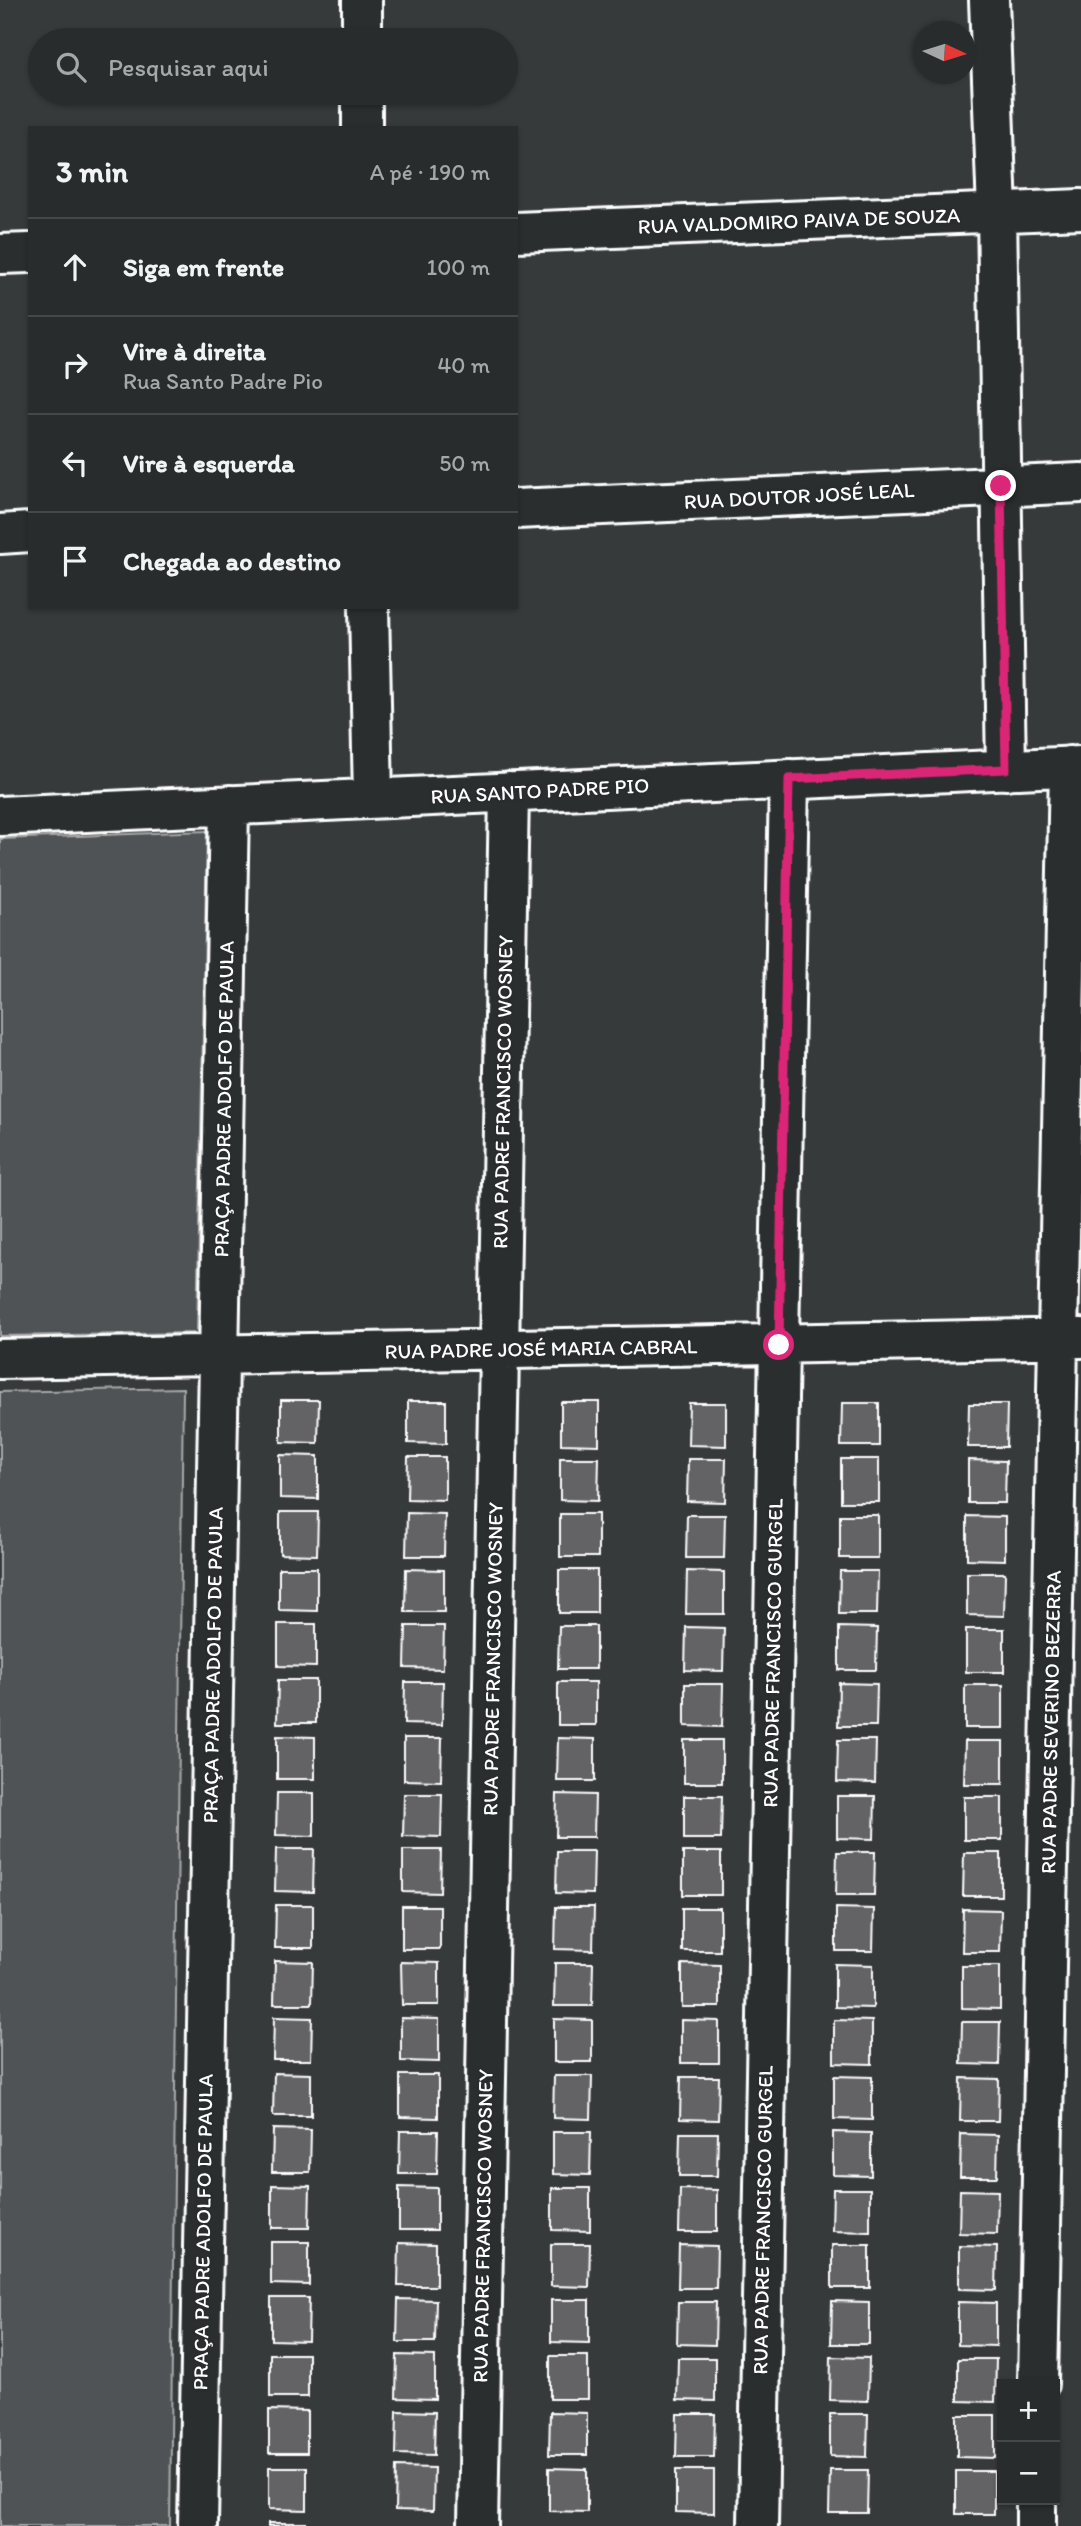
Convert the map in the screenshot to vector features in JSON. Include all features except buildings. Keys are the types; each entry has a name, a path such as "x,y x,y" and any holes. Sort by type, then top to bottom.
{"street":[{"path":"362,0 362,28"},
{"path":"989,0 997,212 1006,769"},
{"path":"362,105 362,126"},
{"name":"RUA VALDOMIRO PAIVA DE SOUZA","path":"518,232 1081,209"},
{"path":"0,254 28,253"},
{"name":"RUA DOUTOR JOSÉ LEAL","path":"518,509 1081,483"},
{"path":"0,534 28,532"},
{"path":"369,609 373,798"},
{"name":"RUA SANTO PADRE PIO","path":"0,816 1075,766"},
{"name":"RUA PADRE SEVERINO BEZERRA","path":"1038,2379 1069,1338 1075,766"},
{"name":"RUA PADRE FRANCISCO GURGEL","path":"758,2526 789,779"},
{"name":"RUA PADRE FRANCISCO WOSNEY","path":"478,2526 509,792"},
{"name":"PRAÇA PADRE ADOLFO DE PAULA","path":"198,2526 229,805"},
{"name":"RUA PADRE JOSÉ MARIA CABRAL","path":"0,1359 1069,1338"},
{"path":"1036,2505 1036,2526"}],"shaded area":[{"path":"207,831 197,1333 0,1336 0,839"},
{"path":"183,1388 170,2526 0,2526 0,1392"}],"route":[{"path":"779,1345 789,779 1006,769 1001,486"}]}
